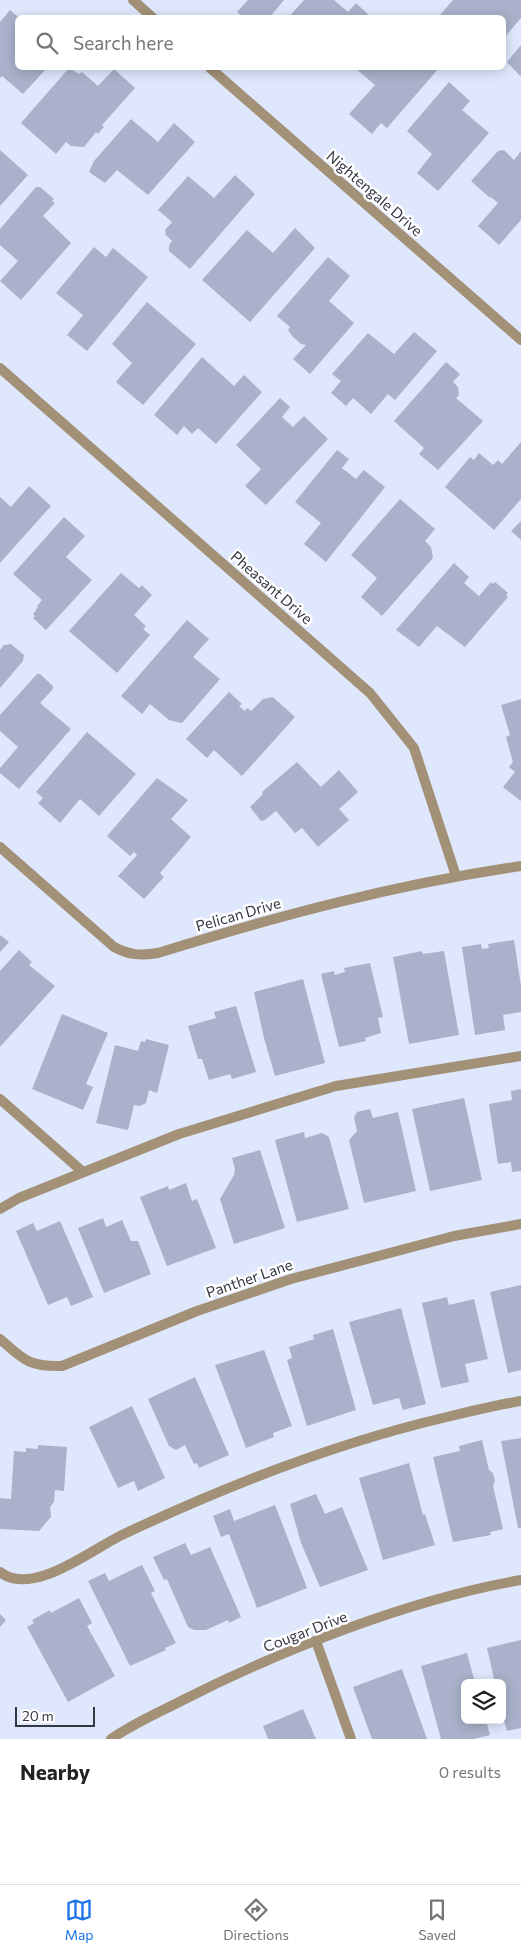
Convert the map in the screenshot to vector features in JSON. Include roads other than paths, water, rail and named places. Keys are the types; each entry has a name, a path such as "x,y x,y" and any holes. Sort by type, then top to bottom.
{"street":[{"path":"133,0 150,15"},
{"name":"Nightengale Drive","path":"212,70 521,340"},
{"name":"Pheasant Drive","path":"0,368 370,692 414,748 456,876"},
{"name":"Pelican Drive","path":"0,847 114,947 128,954 143,956 246,926 456,876 521,866"},
{"path":"0,1209 19,1198 179,1134 336,1086 521,1056"},
{"path":"0,1099 83,1172"},
{"name":"Panther Lane","path":"0,1339 16,1355 29,1363 45,1367 62,1366 197,1311 291,1279 454,1236 521,1224"},
{"path":"0,1572 20,1579 36,1579 51,1574 110,1540 183,1506 288,1464 397,1429 521,1401"},
{"name":"Cougar Drive","path":"111,1739 214,1684 316,1641 398,1612 491,1586 521,1580"},
{"path":"316,1641 351,1739"}]}
